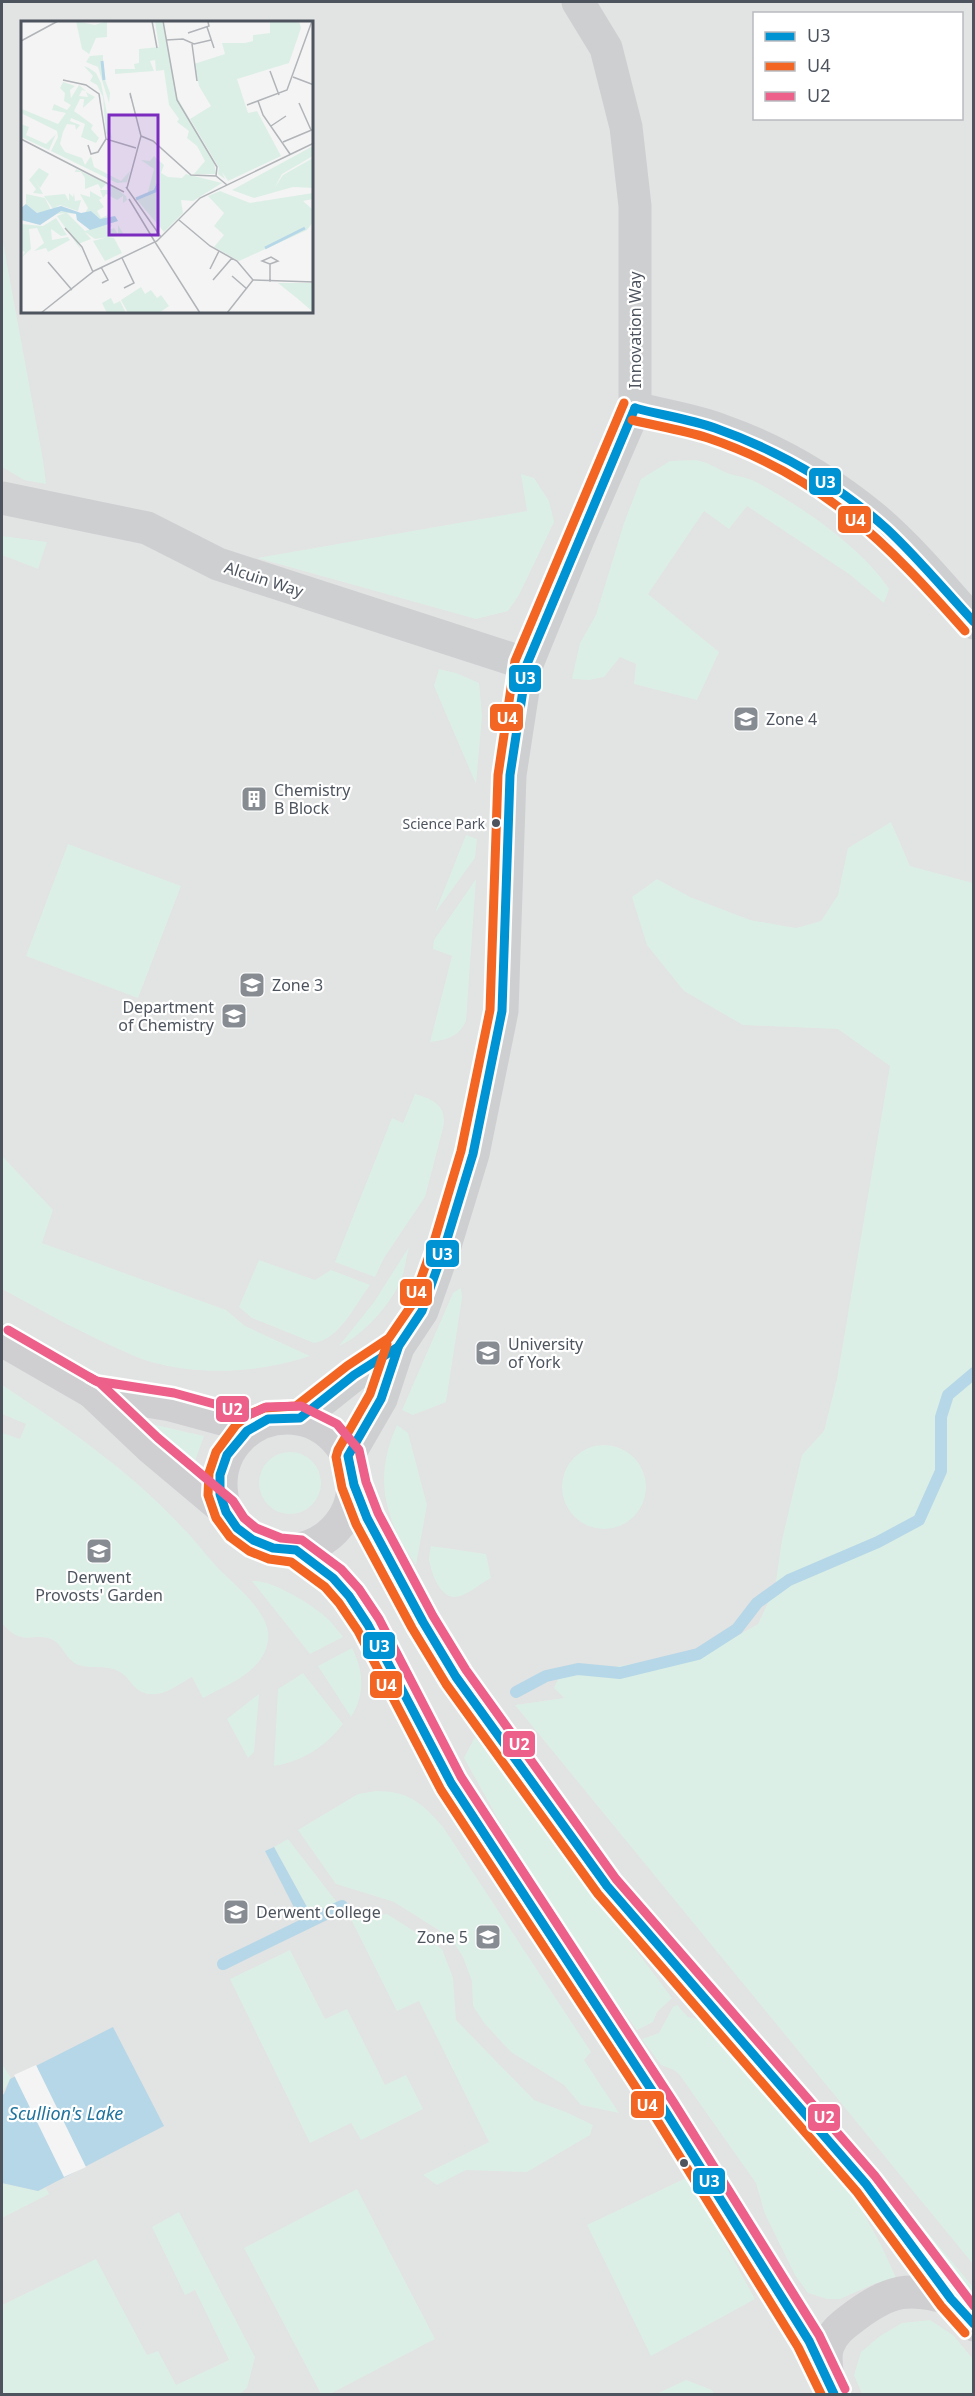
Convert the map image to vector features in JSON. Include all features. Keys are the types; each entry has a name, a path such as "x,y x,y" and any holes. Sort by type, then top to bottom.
{"street":[{"name":"Innovation Way","path":"351,1470 381,1399 398,1347 422,1311 473,1154 502,1011 510,775 527,664 635,408 635,206 626,127 606,48 578,2"},
{"path":"635,408 722,430 762,447 839,491 874,518 974,623"},
{"name":"Alcuin Way","path":"2,498 147,528 218,564 527,664"},
{"path":"2,1340 92,1392 150,1448 225,1510 235,1526 249,1538 264,1546 279,1550 296,1550 325,1538 346,1515 351,1470"},
{"name":"Innovation Way","path":"300,1418 354,1376 398,1347"},
{"path":"92,1392 171,1405 252,1426"},
{"path":"225,1510 220,1478 230,1449 252,1426 267,1419 300,1418 328,1431 351,1470 367,1518 456,1677 607,1886 866,2184 951,2299 974,2325"},
{"path":"296,1550 333,1578 349,1596 368,1625 451,1783 664,2109 809,2341 831,2387"},
{"path":"831,2387 826,2349 834,2332 876,2301 898,2291 926,2291 951,2299"}],"shaded area":[{"name":"University of York","path":"2,2 973,2 973,2394 2,2394"}],"green space":[{"path":"2,237 46,484 24,480 2,467"},
{"path":"695,460 752,480 788,500 827,527 862,557 889,589 884,603 849,574 747,506 729,529 704,511 648,594 719,652 697,700 634,684 636,664 620,657 604,677 589,680 572,679 580,643 596,615 624,523 641,479 670,461"},
{"path":"521,474 534,478 549,501 554,522 519,595 508,611 476,619 257,558 527,511"},
{"path":"2,536 47,542 38,569 2,555"},
{"path":"439,669 456,673 479,683 482,716 476,784 434,686"},
{"path":"891,822 910,866 973,883 973,2264 515,1705 564,1698 554,1688 559,1677 714,1649 758,1624 775,1588 782,1540 802,1455 824,1431 837,1379 890,1066 838,1029 743,1025 684,991 647,945 632,897 657,879 690,897 750,920 796,928 821,921 838,895 848,848"},
{"path":"466,835 477,839 475,858 435,913"},
{"path":"68,844 181,886 138,998 26,956"},
{"path":"476,879 466,1021 460,1031 451,1037 430,1042 452,956 433,949 434,940"},
{"path":"415,1094 428,1098 438,1105 443,1114 443,1128 425,1197 384,1258 375,1277 335,1262 392,1118 403,1123"},
{"path":"2,1156 53,1210 42,1243 226,1310 245,1326 310,1356 271,1366 230,1371 190,1369 151,1362 60,1321 2,1289"},
{"path":"409,1247 402,1276 383,1309 367,1327 339,1346 374,1302"},
{"path":"259,1260 315,1280 331,1270 370,1285 339,1328 332,1335 314,1343 252,1318 239,1307"},
{"path":"461,1288 462,1298 446,1402 413,1415 402,1410 453,1293"},
{"name":"Derwent Provosts' Garden","path":"2,1385 73,1433 140,1486 250,1600 268,1630 265,1651 260,1661 252,1669 203,1698 192,1677 161,1693 144,1693 118,1671 78,1665 55,1641 41,1637 16,1636 2,1623 2,1433 20,1439 26,1424 2,1414"},
{"path":"147,1423 204,1436 195,1461 145,1427"},
{"path":"397,1425 408,1433 427,1505 416,1565 396,1531 386,1497 385,1462"},
{"path":"604,1445 620,1448 634,1457 643,1471 646,1487 643,1503 634,1517 620,1526 604,1529 588,1526 574,1517 565,1503 562,1487 565,1471 574,1457 588,1448"},
{"path":"290,1452 302,1454 312,1461 319,1471 321,1483 319,1495 312,1505 302,1512 290,1514 278,1512 268,1505 261,1495 259,1483 261,1471 268,1461 278,1454"},
{"path":"431,1546 486,1554 491,1578 463,1595 449,1596 438,1585 433,1574 429,1560"},
{"path":"252,1581 260,1581 281,1588 303,1600 328,1619 343,1637 310,1654"},
{"path":"352,1648 361,1674 361,1692 351,1717 318,1666"},
{"path":"303,1673 343,1724 329,1740 313,1752 294,1761 274,1766 278,1689"},
{"path":"259,1694 254,1752 248,1758 227,1719"},
{"path":"475,1737 672,1998 657,2012 653,2022 637,2030 549,1910 464,1758"},
{"path":"376,1791 397,1793 414,1800 443,1827 591,2052 584,2060 619,2113 581,2105 564,2085 511,2052 485,2024 473,2006 472,1981 463,1957 451,1938 394,1902 336,1884 298,1830 358,1794"},
{"path":"288,1839 339,1905 313,1918 274,1847"},
{"path":"387,1914 442,1949 453,1978 456,2020 534,2100 593,2125 590,2135 527,2172 466,2170 437,2185 423,2175 489,2142 419,2001 397,2011 351,1919"},
{"path":"290,1950 325,2019 347,2009 385,2085 406,2075 423,2109 361,2140 351,2123 310,2143 230,1979"},
{"path":"677,2005 688,2017 702,2020 814,2152 843,2182 881,2245 897,2280 876,2283 840,2299 827,2299 808,2293 795,2275 765,2214 756,2183 679,2074 661,2065 642,2039 659,2033 673,2007"},
{"path":"2,2064 11,2078 2,2093"},
{"path":"849,2138 973,2287 973,2296 933,2267 848,2141"},
{"path":"688,2177 755,2299 651,2356 587,2225"},
{"path":"2,2183 38,2191 46,2188 49,2194 2,2218"},
{"path":"357,2189 435,2339 330,2394 321,2394 244,2248"},
{"path":"179,2212 255,2357 247,2388 240,2394 2,2394 2,2305 96,2259 147,2355 158,2351 176,2385 229,2360 195,2290 185,2295 152,2227"},
{"path":"930,2320 953,2335 973,2359 973,2394 862,2394 854,2375 861,2352 880,2336 902,2323"},
{"path":"686,2380 712,2390 714,2394 656,2394"}],"water":[{"path":"274,1847 313,1918 302,1923 265,1851"},
{"name":"Scullion's Lake","path":"113,2027 164,2126 38,2191 2,2183 2,2095 10,2079"}],"pier":[{"path":"36,2065 86,2167 64,2177 14,2075"}],"waterway":[{"path":"516,1692 546,1676 578,1669 620,1673 698,1654 737,1629 757,1603 789,1580 878,1542 919,1520 941,1471 941,1417 948,1395 974,1373"},
{"path":"223,1964 342,1906"}],"transit line":[{"name":"U4","path":"624,403 515,661 498,775 490,1010 461,1151 433,1245 411,1306 389,1338 347,1366 296,1406 264,1408 250,1414 236,1425 216,1452 209,1473 208,1495 216,1518 230,1537 249,1551 269,1559 291,1562 325,1587 339,1603 358,1631 441,1790 654,2115 798,2347 821,2394"},
{"name":"U3","path":"635,408 527,664 510,775 502,1011 473,1154 422,1311 398,1347 354,1375 300,1418 268,1419 247,1431 227,1455 220,1475 220,1494 226,1512 237,1528 253,1540 273,1548 296,1550 333,1578 349,1596 368,1625 451,1783 664,2109 809,2341 834,2394"},
{"name":"U3","path":"635,408 705,425 738,437 783,458 827,483 887,529 974,622"},
{"name":"U4","path":"632,420 699,435 749,454 819,493 880,542 937,599 965,631"},
{"name":"U2","path":"8,1330 96,1381 174,1393 251,1414 266,1407 301,1406 337,1424 359,1450 366,1482 378,1513 433,1616 466,1670 616,1879 875,2176 974,2306"},
{"name":"U4","path":"387,1344 370,1394 336,1457 342,1488 356,1524 412,1628 446,1684 598,1894 857,2192 941,2306 965,2333"},
{"name":"U3","path":"398,1348 381,1399 348,1456 354,1485 367,1518 423,1622 456,1677 607,1886 866,2184 951,2299 974,2324"},
{"name":"U2","path":"89,1377 100,1383 158,1438 233,1501 244,1518 256,1528 281,1538 302,1540 341,1569 359,1589 379,1619 461,1777 674,2103 819,2335 845,2389"}],"place":[{"name":"Zone 4","path":"746,719"},
{"name":"Chemistry B Block","path":"254,799"},
{"name":"Science Park","path":"496,823"},
{"name":"Zone 3","path":"252,985"},
{"name":"Department of Chemistry","path":"234,1016"},
{"name":"University of York","path":"488,1353"},
{"name":"Derwent Provosts' Garden","path":"99,1551"},
{"name":"Derwent College","path":"236,1912"},
{"name":"Zone 5","path":"488,1937"}]}
